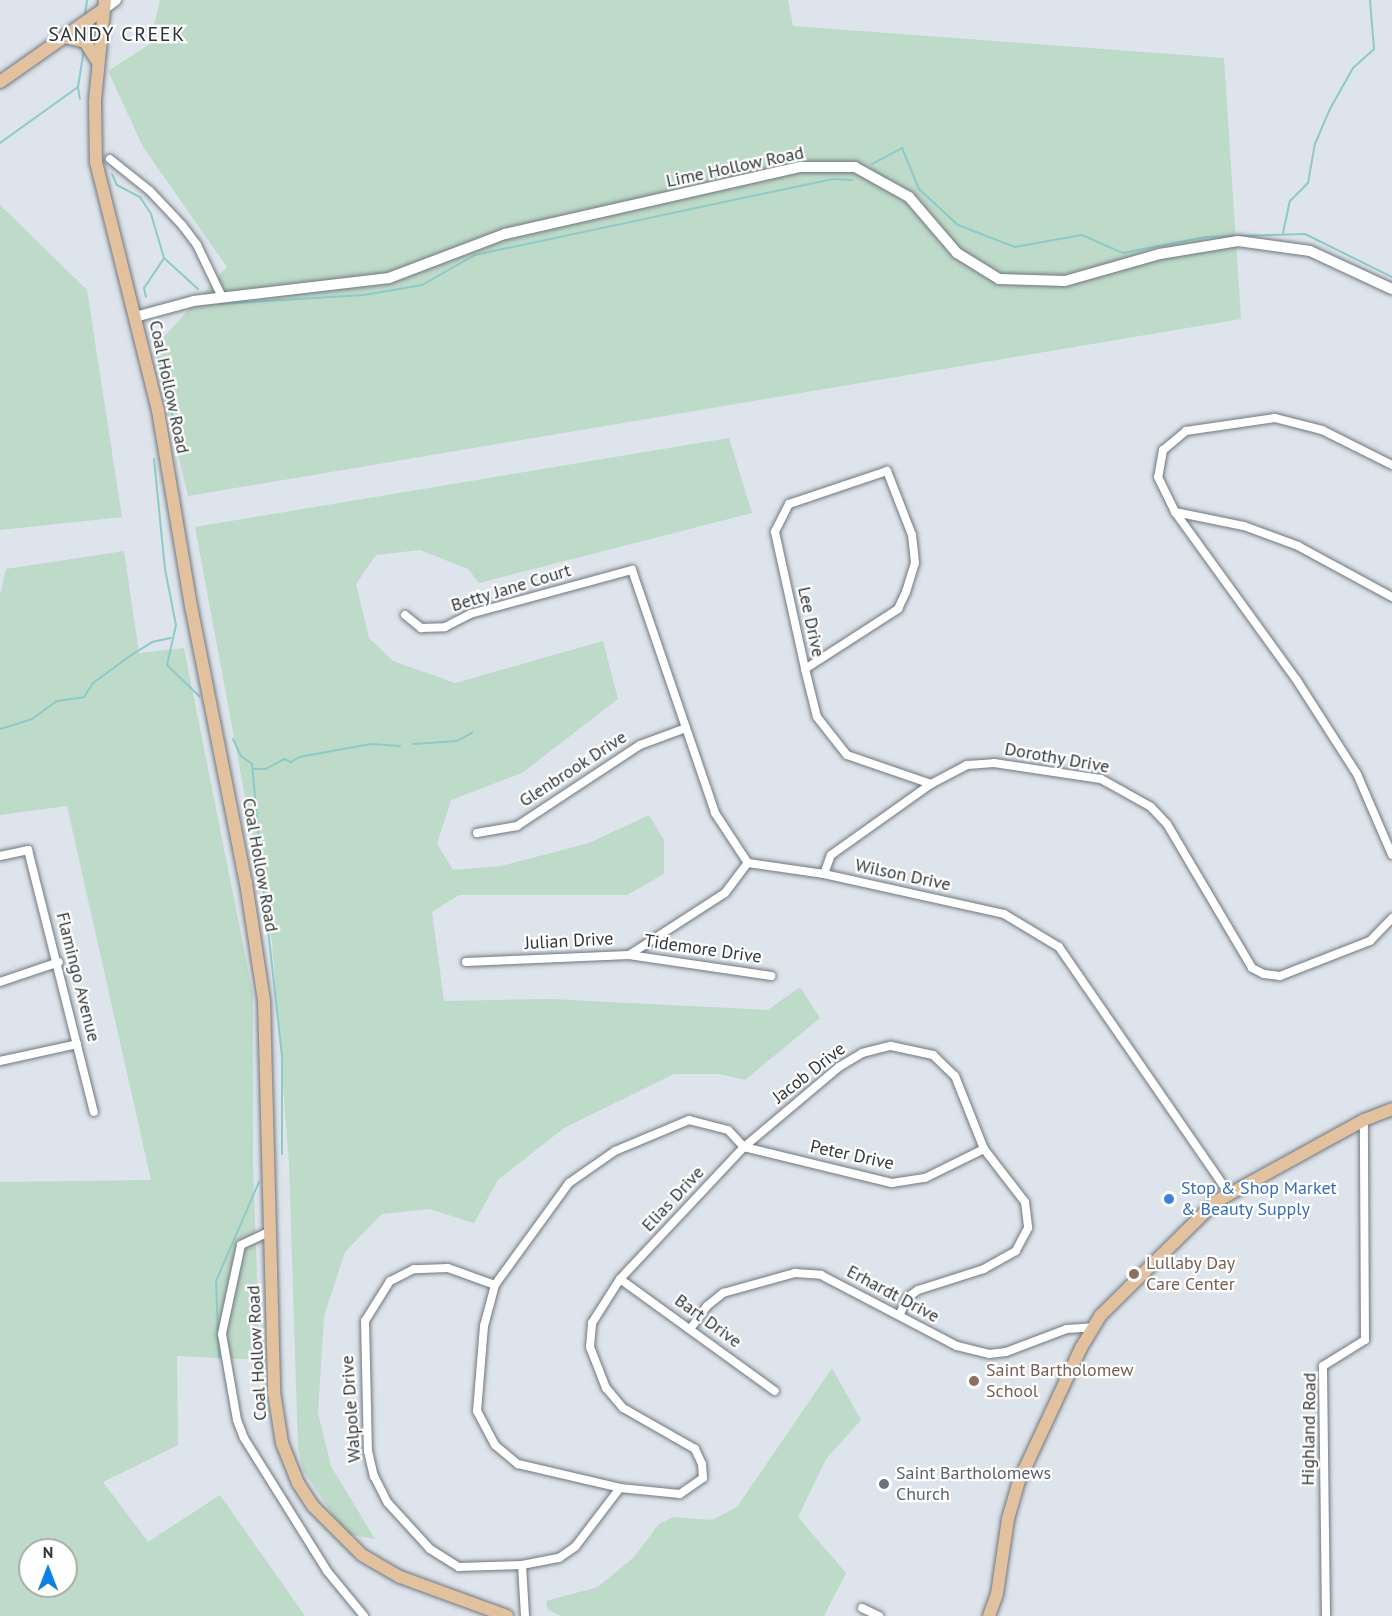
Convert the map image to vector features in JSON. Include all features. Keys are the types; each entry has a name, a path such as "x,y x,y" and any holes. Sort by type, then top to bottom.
{"main road":[{"path":"0,82 85,23 105,4"},
{"name":"Coal Hollow Road","path":"105,4 93,126 96,162 164,440 191,606 258,957 267,1048 274,1392 282,1443 298,1483 327,1522 362,1556 400,1576 507,1616"},
{"path":"64,37 85,43 98,62"},
{"path":"989,1616 997,1594 1008,1519 1018,1483 1093,1327 1187,1226 1228,1193 1364,1120 1392,1108"}],"street":[{"path":"105,4 116,0"},
{"path":"110,159 150,191 176,219 197,245 222,297"},
{"name":"Lime Hollow Road","path":"135,317 222,297 389,278 505,234 801,167 855,167 909,197 957,254 999,279 1065,281 1160,254 1238,241 1310,251 1392,289"},
{"path":"1392,465 1322,430 1296,421 1235,421 1185,431 1163,450 1158,477 1175,512 1296,679 1351,765 1392,855"},
{"name":"Lee Drive","path":"805,669 898,609 906,592 915,563 912,535 887,471 789,504 775,532 805,669 817,717 847,755 931,784"},
{"path":"1175,512 1244,526 1298,546 1392,597"},
{"name":"Betty Jane Court","path":"405,615 421,628 445,627 470,614 632,570 686,728"},
{"path":"686,728 715,813 748,862"},
{"name":"Glenbrook Drive","path":"477,833 517,826 640,745 686,728"},
{"name":"Dorothy Drive","path":"824,874 831,855 931,784 968,765 994,763 1101,779 1125,789 1167,824 1252,968 1264,974 1280,976 1370,941 1392,918"},
{"name":"Flamingo Avenue","path":"0,856 28,850 59,962 94,1112"},
{"name":"Wilson Drive","path":"748,862 824,874 1004,914 1059,947 1228,1193"},
{"name":"Julian Drive","path":"466,962 629,954 725,893 748,862"},
{"name":"Tidemore Drive","path":"629,954 771,976"},
{"path":"0,982 59,962"},
{"path":"0,1060 77,1044"},
{"name":"Jacob Drive","path":"744,1147 839,1067 862,1053 891,1046 933,1055 955,1076 984,1149 1025,1202 1028,1228 1016,1251 984,1269 918,1290 907,1298 900,1314"},
{"name":"Elias Drive","path":"689,1120 728,1130 744,1147 620,1279 592,1323 591,1347 597,1370 622,1408 695,1449 702,1464 703,1478 680,1494 620,1488 518,1464 495,1445 477,1411 484,1326 495,1285 569,1183 615,1151 689,1120"},
{"name":"Highland Road","path":"1326,1616 1323,1366 1365,1340 1364,1120"},
{"name":"Peter Drive","path":"744,1147 892,1183 925,1178 984,1149"},
{"path":"271,1230 241,1245 222,1334 237,1420 244,1438 327,1571 364,1616"},
{"name":"Walpole Drive","path":"495,1285 448,1268 414,1269 390,1281 364,1321 368,1452 374,1476 388,1503 430,1549 459,1567 522,1565 559,1558 575,1547 620,1488"},
{"name":"Erhardt Drive","path":"691,1329 707,1306 723,1293 795,1273 821,1275 900,1314 957,1346 988,1354 1006,1352 1066,1329 1093,1327"},
{"name":"Bart Drive","path":"620,1279 775,1391"},
{"path":"522,1565 525,1616"},
{"path":"862,1608 879,1616"}],"green space":[{"path":"160,0 788,0 793,26 1224,58 1241,319 188,496 153,349 227,267 143,147 108,71 150,44"},
{"path":"0,205 87,290 122,517 0,530"},
{"path":"729,438 752,513 479,583 468,569 420,550 376,555 356,584 369,638 393,661 455,683 603,641 618,699 522,773 451,800 437,844 453,870 501,866 589,843 649,815 664,840 664,874 627,895 459,895 432,912 444,1001 550,999 768,1010 800,987 820,1018 745,1080 719,1074 674,1074 564,1128 498,1180 474,1223 429,1209 382,1214 345,1252 324,1316 318,1413 331,1466 375,1539 346,1534 303,1470 298,1448 289,1163 272,942 195,527"},
{"path":"124,551 139,653 184,648 253,994 253,1163 260,1360 177,1356 178,1445 103,1482 148,1542 220,1495 305,1616 0,1616 0,1182 151,1180 67,806 0,815 0,595 6,569"},
{"path":"832,1368 861,1420 826,1459 798,1517 846,1573 824,1616 561,1616 548,1610 546,1601 598,1587 634,1557 659,1524 673,1517 712,1520 737,1507"}],"waterway":[{"name":"SANDY CREEK","path":"85,16 87,0"},
{"path":"1283,233 1290,201 1308,183 1315,144 1330,109 1353,68 1374,49 1370,0"},
{"name":"SANDY CREEK","path":"0,143 78,87 84,49"},
{"path":"78,87 80,99"},
{"path":"872,164 902,148 919,189 958,225 1015,247 1082,235 1123,253 1205,237 1305,234 1392,277"},
{"path":"112,174 117,185 140,197 151,214 164,258 198,289"},
{"path":"220,304 364,295 422,285 475,255 833,179 852,180"},
{"path":"146,297 144,288 164,258"},
{"path":"153,327 163,382 172,407 173,434"},
{"path":"154,459 165,569 176,625 167,665 199,696"},
{"path":"0,729 32,719 57,701 84,697 93,683 130,656 152,642 171,638"},
{"path":"413,744 457,741 473,732"},
{"path":"233,739 241,756 252,764 264,895"},
{"path":"253,769 266,769 284,759 291,762 299,757 371,744 400,746"},
{"path":"266,911 282,1055 282,1154"},
{"path":"219,1358 216,1281 259,1182"}],"place":[{"name":"Stop & Shop Market & Beauty Supply","path":"1169,1199"},
{"name":"Lullaby Day Care Center","path":"1134,1274"},
{"name":"Saint Bartholomew School","path":"974,1381"},
{"name":"Saint Bartholomews Church","path":"884,1484"}],"district":[{"name":"SANDY CREEK","path":"117,34"}]}
